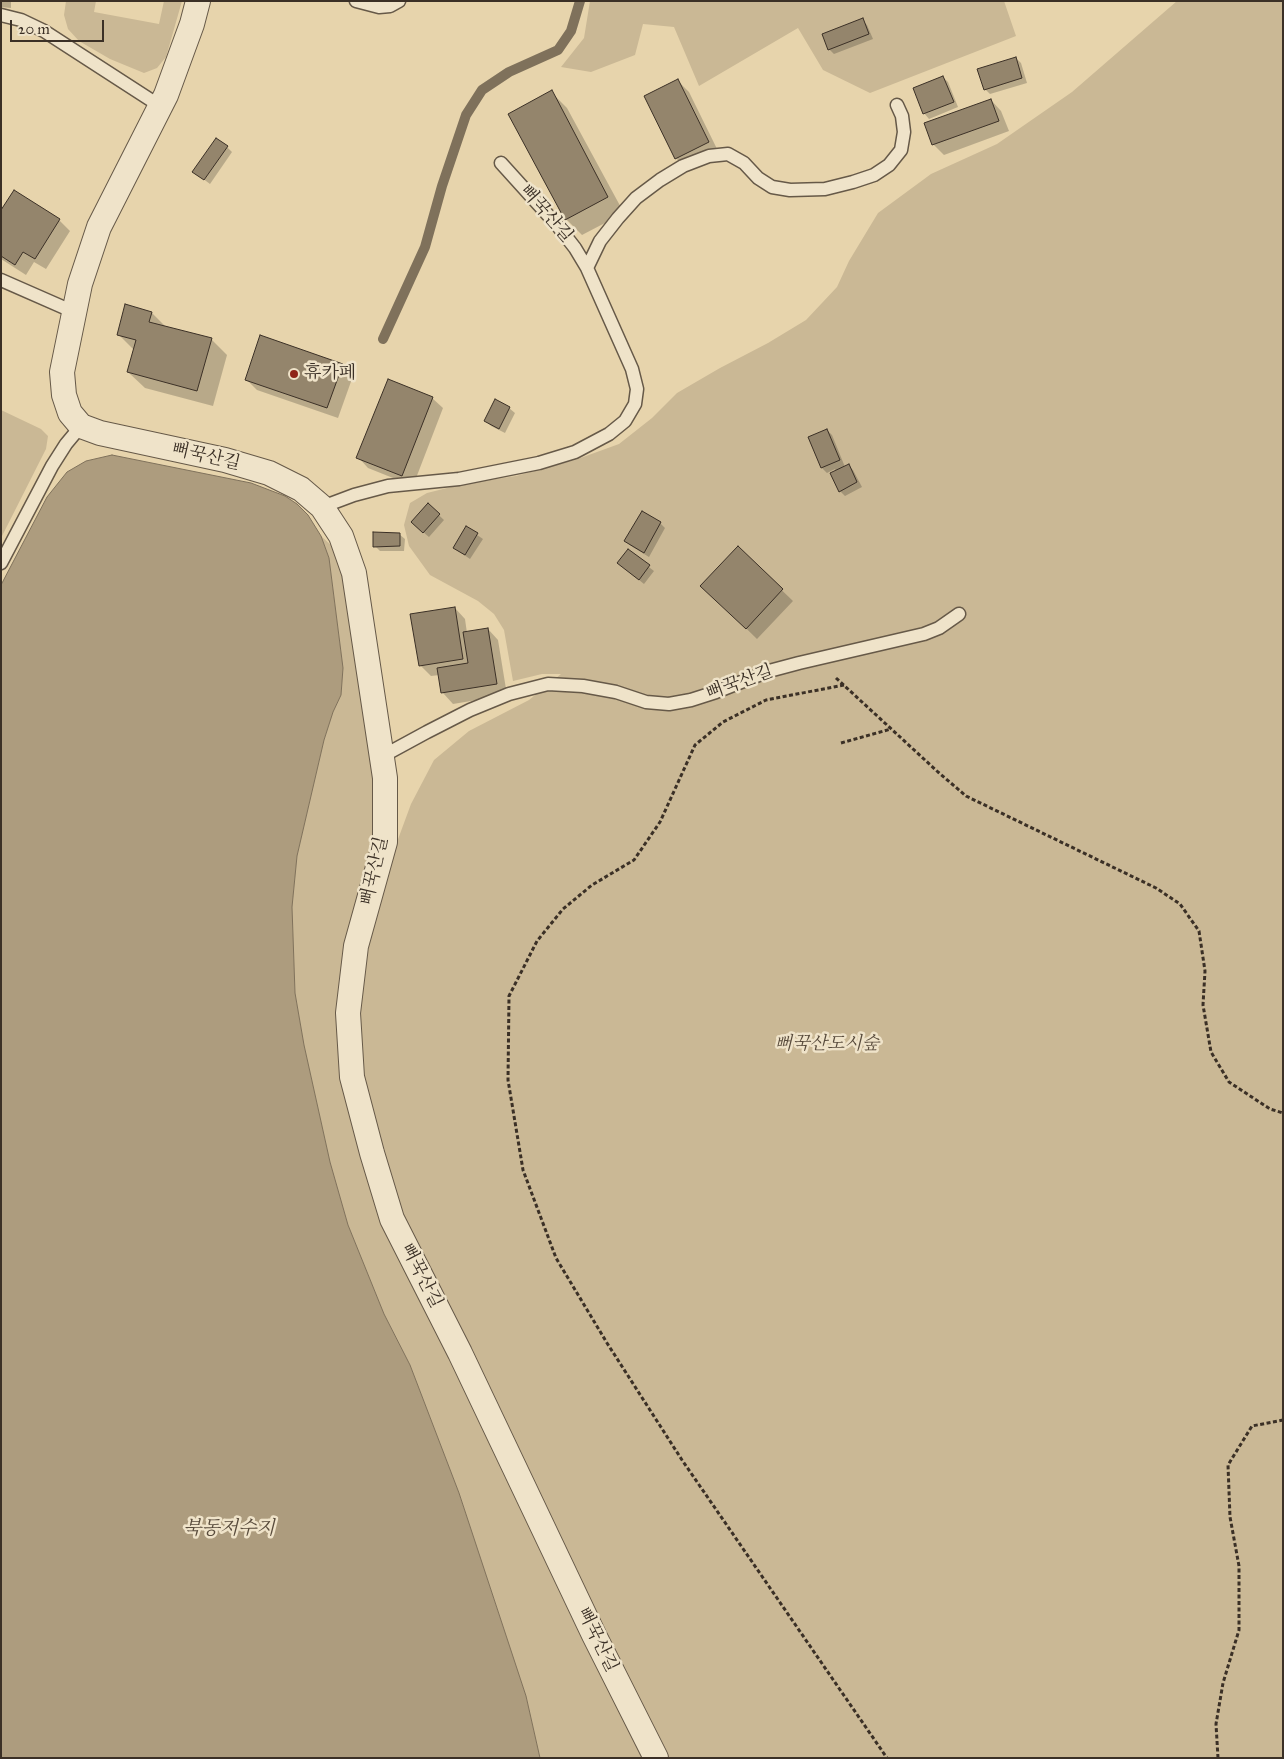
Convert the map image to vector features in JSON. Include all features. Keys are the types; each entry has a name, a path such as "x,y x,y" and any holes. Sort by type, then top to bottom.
{"street":[{"path":"81,426 70,412 64,395 62,372 80,284 99,227 160,106 192,24 198,1"},
{"name":"뻐꾹산길","path":"81,426 100,433 225,460 269,473 301,489 322,507 341,536 354,573 385,778 385,842 356,946 348,1013 352,1077 369,1144 392,1219 460,1353 594,1635 656,1758"}],"lane":[{"path":"356,1 378,7 390,6 399,1"},
{"path":"1,15 21,20 44,31 160,106"},
{"name":"뻐꾹산길","path":"587,268 600,241 636,198 683,166 708,156 728,154 744,163 758,178 772,187 790,190 825,189 853,182 874,174 889,164 901,150 904,132 902,116 897,105"},
{"name":"뻐꾹산길","path":"322,507 388,486 459,479 539,463 574,452 609,434 625,420 635,404 637,389 632,369 587,268 575,248 557,225 502,163"},
{"path":"1,280 74,312"},
{"path":"1,563 52,466 66,444 81,426"},
{"name":"뻐꾹산길","path":"381,757 470,710 510,694 548,684 583,686 616,692 646,702 669,704 708,695 769,671 799,662 924,634 939,628 958,614"}],"path":[{"path":"887,1758 682,1460 607,1343 556,1258 522,1170 508,1080 509,996 537,941 563,909 592,885 634,860 660,822 696,745 722,722 766,700 844,685 966,796 1156,888 1180,904 1199,931 1205,972 1203,1005 1211,1052 1229,1082 1270,1109 1283,1113"},
{"path":"841,743 891,729"},
{"path":"1218,1758 1216,1724 1222,1682 1238,1630 1238,1566 1230,1517 1228,1465 1252,1426 1283,1420"}],"green space":[{"path":"66,1 96,1 94,12 159,24 164,1 182,1 166,57 157,68 144,73 110,59 79,41 68,29 64,15"},
{"path":"590,1 1004,1 1016,36 870,93 823,70 798,28 699,86 674,27 643,24 635,55 591,72 561,67 584,38"},
{"name":"뻐꾹산도시숲","path":"1177,1 1283,1 1283,1758 667,1758 650,1728 399,1207 361,1076 359,1011 370,940 397,842 411,804 434,760 469,731 529,700 561,674 542,674 513,681 504,630 494,614 478,601 430,575 409,546 404,525 410,503 427,493 463,484 516,476 575,460 619,444 652,418 677,393 806,320 837,287 849,261 878,213 931,174 997,144 1072,92"},
{"path":"1,410 41,429 48,436 46,449 1,538"},
{"path":"321,536 333,547 341,560 374,756 374,827 347,944 349,1102 605,1683 643,1758 540,1758 526,1696 459,1493 410,1365 384,1314 348,1225 330,1162 304,1045 295,993 292,906 297,856 324,740 341,695 343,668 329,558"}],"water":[{"name":"북동저수지","path":"112,455 251,483 285,496 308,515 321,536 329,558 343,668 341,695 324,740 297,856 292,907 295,993 304,1045 330,1162 348,1225 384,1314 410,1365 459,1493 526,1696 540,1758 1,1758 1,585 47,497 67,472 86,461"}],"building":[{"path":"863,18 869,34 828,50 822,34"},
{"path":"1016,57 1022,78 984,90 977,69"},
{"path":"943,76 954,102 923,114 913,88"},
{"path":"678,79 709,142 675,159 644,96"},
{"path":"552,90 608,197 565,220 508,114"},
{"path":"991,99 999,121 932,145 924,123"},
{"path":"216,138 228,146 204,180 192,172"},
{"path":"14,190 60,219 35,259 23,252 15,265 1,256 1,210"},
{"path":"125,304 152,312 149,322 212,338 197,391 127,372 136,340 117,335"},
{"path":"260,335 343,364 327,408 245,380"},
{"path":"388,379 433,397 402,476 356,458"},
{"path":"495,399 510,407 499,429 484,421"},
{"path":"827,429 840,460 821,468 808,437"},
{"path":"849,464 857,482 839,492 830,473"},
{"path":"428,503 440,514 423,533 411,522"},
{"path":"642,511 661,522 644,553 624,541"},
{"path":"466,526 478,533 465,555 453,548"},
{"path":"373,532 400,533 400,546 373,547"},
{"path":"738,546 783,589 746,629 700,586"},
{"path":"628,549 650,565 639,580 617,563"},
{"path":"455,607 463,659 419,666 410,614"},
{"path":"488,628 497,684 441,693 437,668 468,663 463,632"}],"waterway":[{"path":"383,339 425,247 442,186 466,115 482,90 509,72 558,50 571,31 580,1"}],"place":[{"name":"휴카페","path":"294,374"}]}
